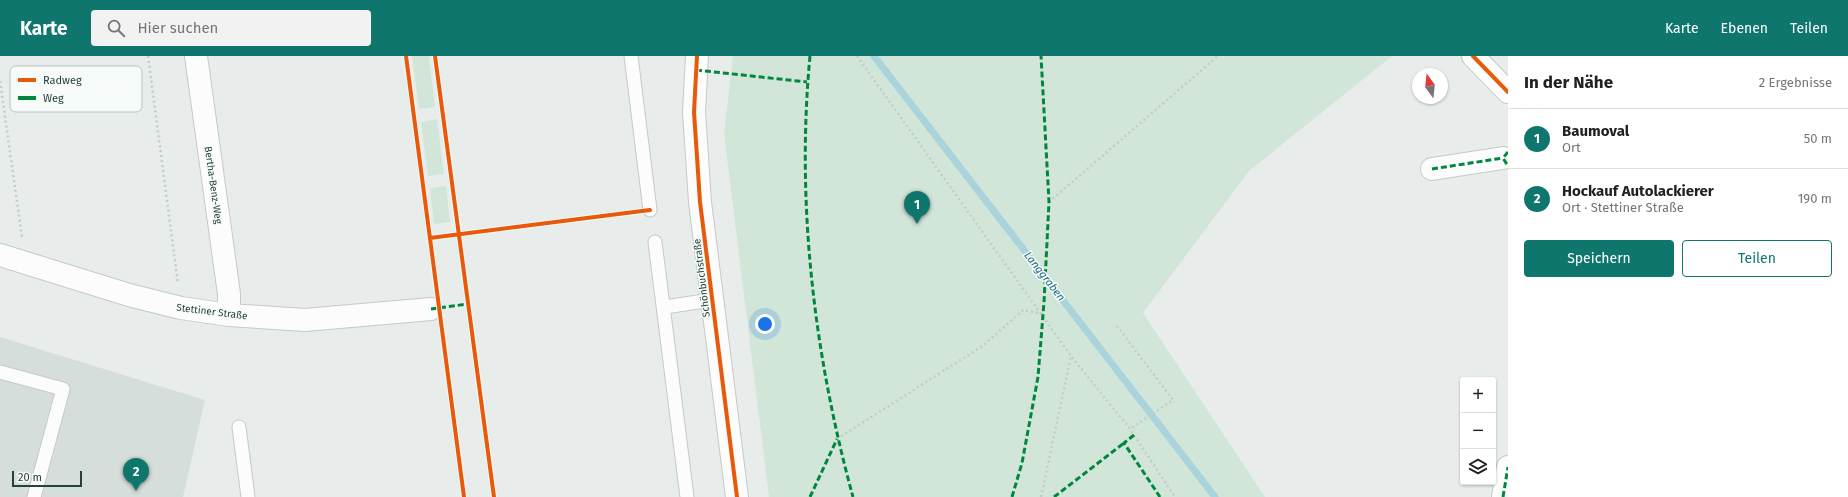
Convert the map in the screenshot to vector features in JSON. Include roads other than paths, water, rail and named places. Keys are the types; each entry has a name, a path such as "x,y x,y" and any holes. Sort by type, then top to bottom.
{"street":[{"name":"Bertha-Benz-Weg","path":"196,56 229,294 230,315"},
{"name":"Schönbuchstraße","path":"697,56 694,112 700,202 711,300 737,497"},
{"path":"1473,56 1508,92"},
{"path":"1432,169 1506,159"},
{"name":"Stettiner Straße","path":"0,255 129,295 181,308 230,315 305,320 431,309"},
{"path":"1503,497 1508,466"}],"lane":[{"path":"631,56 650,210"},
{"path":"655,242 686,497"},
{"path":"664,307 711,300"},
{"path":"0,372 63,389 34,497"},
{"path":"239,428 248,497"}],"waterway":[{"name":"Langgraben","path":"874,56 1215,497"}],"place":[{"name":"Baumoval","path":"917,224"},
{"name":"Hockauf Autolackierer","path":"136,491"}]}
